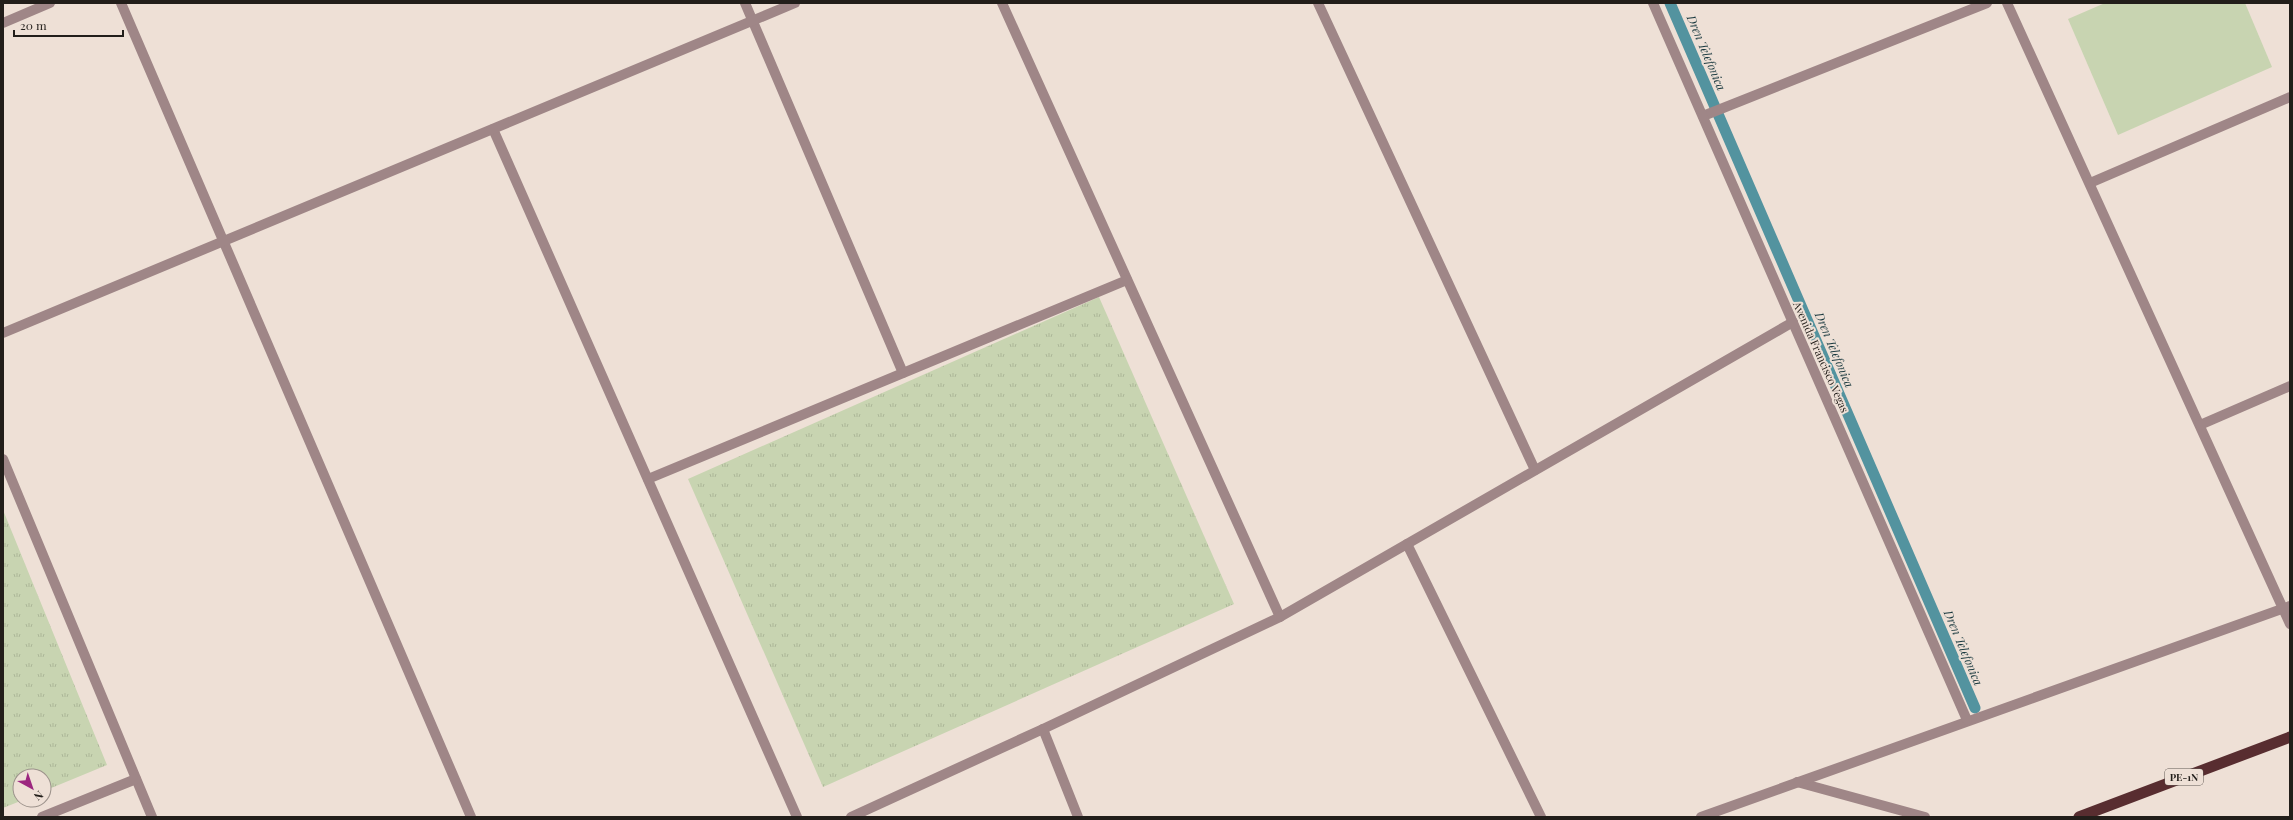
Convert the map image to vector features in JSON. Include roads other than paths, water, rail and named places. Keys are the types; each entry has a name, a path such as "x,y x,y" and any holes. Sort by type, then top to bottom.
{"highway":[{"name":"PE-1N","path":"2079,817 2290,737"}],"street":[{"path":"3,23 50,3"},
{"path":"120,3 471,817"},
{"path":"745,3 903,373"},
{"path":"3,333 795,3"},
{"path":"1002,3 1280,617"},
{"path":"1318,3 1535,470"},
{"name":"Avenida Francisco Vegas","path":"1653,3 1967,720"},
{"path":"1703,116 1987,3"},
{"path":"2007,3 2200,425 2287,607 2290,624"},
{"path":"2090,183 2290,97"},
{"path":"493,129 797,817"},
{"path":"648,479 1127,280"},
{"path":"851,817 1043,729 1280,617 1793,322"},
{"path":"2200,425 2290,386"},
{"path":"3,459 152,817"},
{"path":"1408,544 1541,817"},
{"path":"1701,817 1967,720 2287,607"},
{"path":"1043,729 1078,817"},
{"path":"42,817 136,779"},
{"path":"1797,782 1925,817"}],"waterway":[{"name":"Dren Telefonica","path":"1670,3 1975,708"}]}
